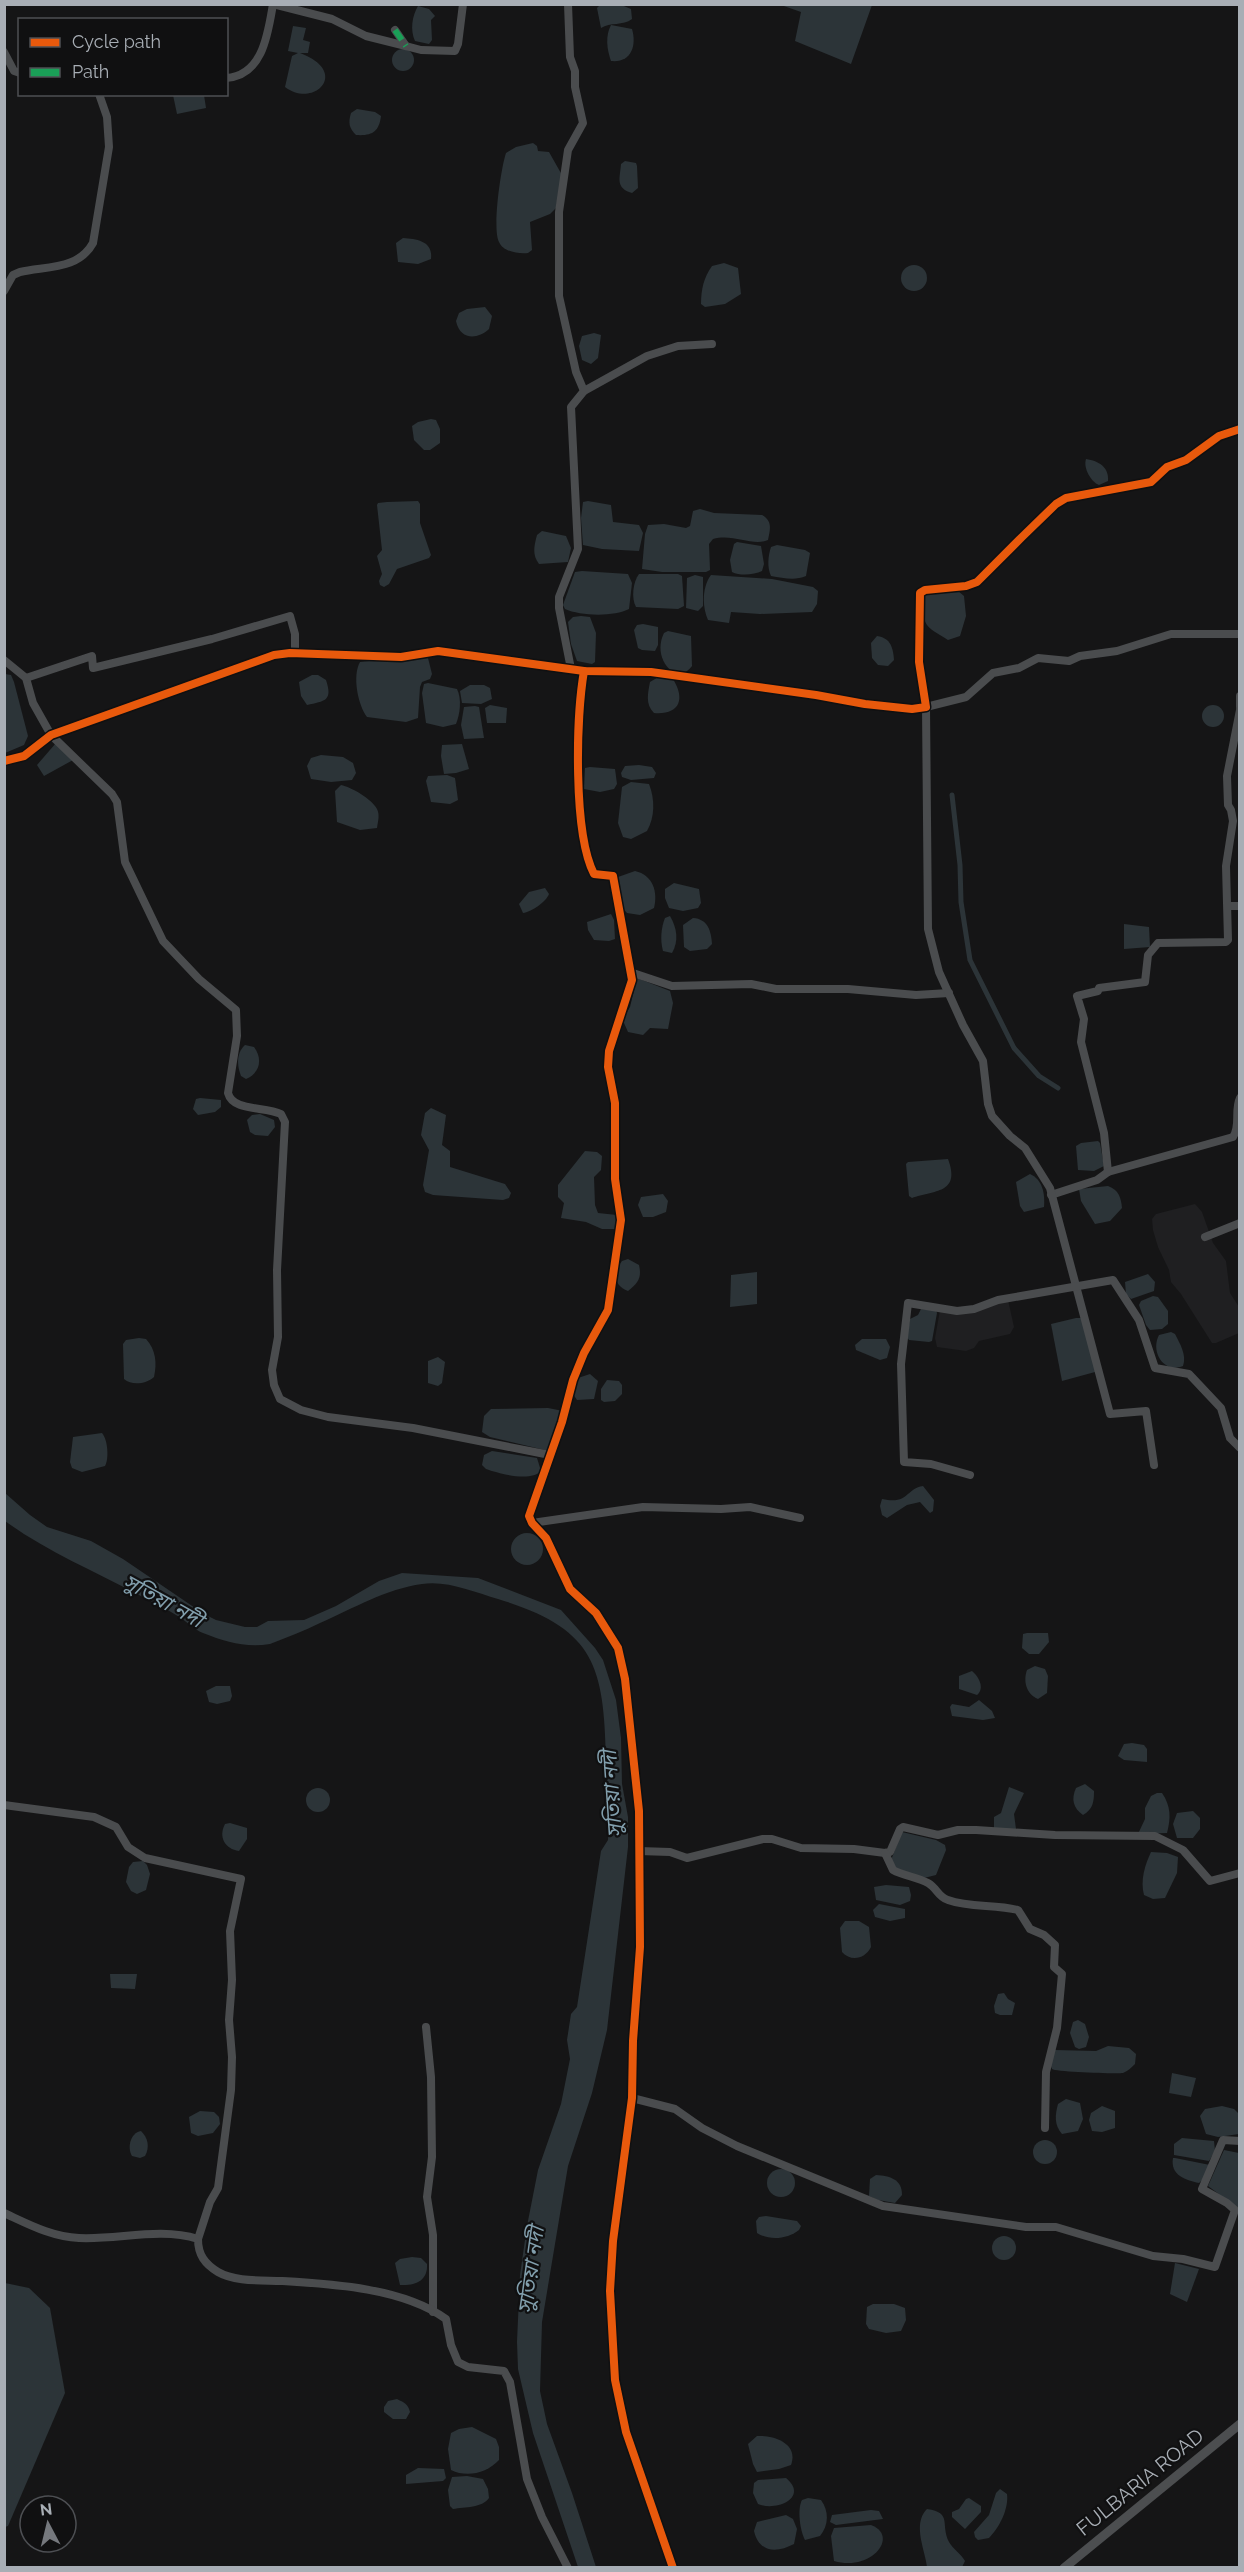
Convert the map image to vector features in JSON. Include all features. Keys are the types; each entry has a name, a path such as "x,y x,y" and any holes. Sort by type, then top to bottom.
{"main road":[{"name":"FULBARIA ROAD","path":"1064,2568 1239,2424"}],"street":[{"path":"228,78 238,77 250,70 266,45 273,4 332,19 366,36 421,50 455,51 458,45 464,4"},
{"path":"568,4 570,57 575,71 575,87 583,123 568,150 559,212 560,296 576,372 584,391"},
{"path":"395,30 406,46"},
{"path":"4,52 14,71 18,72"},
{"path":"4,291 13,275 72,263 88,252 93,243 109,147 107,117 100,96"},
{"path":"571,669 559,608 559,597 578,549 570,408 584,391 647,356 678,346 712,344"},
{"path":"1154,1465 1146,1411 1110,1414 1052,1195 1025,1148 1010,1136 992,1116 988,1104 983,1061 939,972 928,929 926,707 919,662 920,593 925,590 966,586 977,582 1048,512 1066,498 1151,482 1167,467 1186,460 1219,436 1239,429"},
{"path":"26,678 92,656 93,668 212,639 290,616 295,634 295,652"},
{"path":"4,761 24,756 51,735 274,655 295,652 401,657 438,651 584,671 651,672 912,709 966,697 993,673 1019,668 1038,658 1069,661 1080,656 1117,651 1171,634 1239,634"},
{"path":"4,660 26,678 33,703 51,735 112,794 117,802 125,862 163,941 200,980 236,1010 237,1036 229,1098 234,1104 273,1110 281,1114 285,1122 277,1270 278,1337 272,1370 274,1385 280,1399 301,1410 328,1417 413,1428 550,1455"},
{"path":"584,671 579,699 579,805 588,862 594,874 612,876 632,980 608,1059 615,1103 615,1179 621,1220 608,1310 584,1353 573,1380 562,1422 529,1516 532,1523 546,1538 570,1589 596,1613 618,1648 625,1679 639,1811 640,1947 633,2041 632,2098 613,2241 610,2290 615,2380 626,2432 673,2568"},
{"path":"1108,1172 1104,1133 1081,1042 1084,1019 1077,996 1099,988 1145,982 1148,955 1158,943 1226,942 1228,906 1226,866 1233,821 1228,805 1227,776 1239,709 1239,696"},
{"path":"1228,906 1239,906"},
{"path":"630,972 672,986 741,983 787,989 848,989 926,996 949,993"},
{"path":"1052,1195 1097,1180 1108,1172 1233,1137 1236,1132 1239,1098"},
{"path":"1205,1237 1239,1223"},
{"path":"970,1475 932,1464 904,1462 901,1364 908,1303 957,1311 974,1309 998,1300 1113,1280 1139,1320 1155,1368 1189,1374 1221,1408 1230,1438 1239,1448"},
{"path":"532,1523 643,1507 721,1509 750,1507 800,1518"},
{"path":"4,1805 94,1817 116,1827 128,1847 145,1858 241,1879 230,1931 231,2090 218,2188 210,2202 198,2239 198,2252 219,2273 258,2280 357,2288 406,2300 446,2319 451,2345 458,2362 468,2367 504,2372 510,2382 527,2479 542,2517 568,2568"},
{"path":"639,1851 670,1851 687,1858 763,1839 801,1848 854,1849 885,1854 890,1852 903,1827 938,1835 958,1830 976,1830 1054,1835 1155,1836 1183,1850 1210,1881 1239,1874"},
{"path":"885,1854 893,1870 927,1882 934,1887 939,1896 949,1901 999,1905 1018,1910 1030,1929 1044,1935 1055,1945 1054,1967 1062,1974 1057,2028 1046,2072 1045,2128"},
{"path":"426,2027 431,2078 432,2157 426,2197 433,2235 434,2312"},
{"path":"632,2098 675,2109 702,2128 736,2146 883,2206 1026,2227 1056,2227 1153,2256 1184,2259 1215,2266 1235,2210 1202,2188 1223,2140 1239,2141"},
{"path":"4,2213 55,2235 78,2238 164,2234 198,2239"}],"shaded area":[{"path":"1195,1204 1202,1212 1213,1243 1226,1261 1230,1293 1239,1307 1239,1333 1216,1343 1212,1343 1171,1282 1169,1270 1153,1230 1152,1219 1156,1214"},
{"path":"1008,1300 1014,1327 1010,1334 979,1341 974,1348 966,1351 937,1347 935,1338 940,1310"}],"water":[{"path":"619,4 631,9 632,19 625,23 601,28 597,8"},
{"path":"781,5 872,5 851,64 795,41 801,12"},
{"path":"418,6 429,9 435,16 431,20 432,40 429,44 415,41 413,37 412,23"},
{"path":"611,25 632,29 634,41 631,52 618,61 611,61 608,52 607,38"},
{"path":"293,26 306,28 303,40 310,42 308,53 300,53 315,61 323,69 325,78 316,91 307,94 296,93 285,87 292,56 298,53 288,51"},
{"path":"403,49 411,52 414,60 411,68 403,71 395,68 392,60 395,52"},
{"path":"173,96 204,96 206,108 177,114"},
{"path":"357,109 375,112 381,116 374,132 356,135 352,130 350,117 351,113"},
{"path":"533,143 537,146 538,151 549,152 562,175 556,208 550,214 530,222 532,250 528,253 516,253 504,248 497,235 496,224 502,171 506,153 516,147"},
{"path":"625,161 636,163 637,166 638,188 632,193 623,188 620,182 621,164"},
{"path":"403,238 419,240 427,245 431,259 418,264 398,262 396,243"},
{"path":"724,263 738,268 741,294 725,304 705,307 701,304 703,283 712,266"},
{"path":"914,265 923,269 927,278 923,287 914,291 905,287 901,278 905,269"},
{"path":"485,307 492,316 489,329 474,336 461,332 456,321 459,313 467,309"},
{"path":"594,333 601,335 598,358 591,364 582,360 579,346 582,336"},
{"path":"431,419 436,420 440,429 440,443 430,450 424,450 414,440 412,426"},
{"path":"1086,459 1095,461 1105,468 1108,481 1099,485 1093,481 1088,474"},
{"path":"418,501 420,523 431,555 429,558 397,569 389,584 384,587 379,581 382,574 377,556 382,550 377,505 387,502"},
{"path":"583,502 611,505 613,522 639,525 643,533 639,551 602,549 583,545 581,518"},
{"path":"700,509 714,513 762,515 769,523 768,540 756,542 728,538 713,539 709,544 710,570 706,572 662,572 642,569 648,525 664,524 686,528 690,526 693,511"},
{"path":"542,531 566,536 571,548 568,562 539,564 534,554 534,547 537,535"},
{"path":"737,542 761,546 764,564 762,571 747,575 732,572 730,560 734,544"},
{"path":"777,545 810,553 806,576 793,579 771,576 768,565 769,554 771,547"},
{"path":"575,572 628,574 632,583 629,609 623,612 597,615 565,609 563,605"},
{"path":"639,574 678,574 682,576 684,606 678,609 636,607 633,590"},
{"path":"695,575 703,577 703,606 698,611 686,608 687,578"},
{"path":"711,575 772,579 813,587 818,591 817,604 812,612 760,614 731,612 729,623 708,620 704,597"},
{"path":"958,591 964,596 966,616 960,636 948,640 926,624 923,597 932,592"},
{"path":"573,617 590,617 596,633 595,662 592,664 577,661 571,644 568,622"},
{"path":"637,625 658,627 658,645 655,651 638,648 634,630"},
{"path":"668,631 691,636 692,666 686,672 673,672 663,660 661,643 664,633"},
{"path":"877,636 888,641 892,648 894,660 888,666 878,665 872,658 871,643"},
{"path":"422,657 428,658 432,674 430,679 422,682 420,687 418,718 406,722 367,717 357,690 356,675 360,662 406,661"},
{"path":"5,674 11,675 14,682 28,736 24,745 5,753"},
{"path":"312,675 318,675 326,680 329,692 323,701 307,705 301,696 299,682"},
{"path":"660,676 673,679 679,693 679,700 674,709 654,713 648,702 650,682"},
{"path":"424,684 457,689 460,706 456,724 443,727 426,723 422,693"},
{"path":"470,685 484,685 490,688 492,699 481,704 462,703 460,691"},
{"path":"490,705 507,708 506,723 487,723 485,708"},
{"path":"1213,705 1221,708 1224,716 1221,724 1213,727 1205,724 1202,716 1205,708"},
{"path":"464,707 479,707 484,738 464,739 461,725"},
{"path":"56,743 73,760 44,776 37,765"},
{"path":"462,744 469,769 444,774 442,745"},
{"path":"321,755 343,757 353,763 356,773 352,780 331,782 311,779 307,766 311,758"},
{"path":"625,766 652,767 656,773 654,778 631,780 622,777 621,773"},
{"path":"585,768 615,769 617,784 614,789 600,792 584,789"},
{"path":"447,775 455,778 458,800 450,804 431,802 426,781 428,776"},
{"path":"631,782 649,784 653,808 652,820 647,831 631,839 623,837 618,823 622,787"},
{"path":"341,785 371,801 377,809 377,828 360,830 337,822 335,791"},
{"path":"635,871 650,880 655,896 654,908 640,915 627,913 618,892 618,877"},
{"path":"674,883 699,889 701,903 698,908 683,911 669,908 665,898 665,889"},
{"path":"545,888 549,894 545,900 534,909 523,913 519,904 529,892"},
{"path":"611,914 614,920 615,939 594,940 588,930 587,922"},
{"path":"670,916 676,934 676,944 672,953 663,951 661,943 665,918"},
{"path":"693,918 705,923 710,930 712,944 707,949 690,951 684,947 683,925"},
{"path":"1124,924 1149,927 1150,947 1124,949"},
{"path":"637,978 670,991 673,1003 668,1029 650,1028 643,1035 628,1032 624,1017 630,1007"},
{"path":"245,1045 254,1047 259,1056 257,1069 246,1079 241,1076 238,1064 240,1052"},
{"path":"196,1099 221,1100 221,1107 215,1112 198,1115 193,1109"},
{"path":"431,1108 446,1115 442,1145 450,1151 450,1167 505,1184 511,1193 509,1198 503,1200 433,1195 425,1192 423,1185 429,1150 421,1135 425,1113"},
{"path":"260,1114 274,1120 275,1127 268,1136 255,1135 250,1132 247,1120 252,1115"},
{"path":"1098,1141 1104,1166 1094,1171 1078,1170 1076,1146 1081,1143"},
{"path":"585,1151 597,1152 602,1156 601,1170 594,1177 595,1205 598,1213 617,1215 615,1229 602,1229 586,1222 561,1218 564,1203 558,1197 558,1185"},
{"path":"948,1159 951,1179 948,1185 943,1189 912,1198 909,1196 906,1164 908,1162"},
{"path":"1030,1174 1038,1180 1042,1188 1044,1207 1024,1212 1020,1206 1016,1182"},
{"path":"1108,1186 1119,1195 1122,1208 1110,1221 1095,1224 1081,1201 1079,1189"},
{"path":"663,1194 668,1201 666,1212 653,1217 643,1217 638,1205 641,1197"},
{"path":"628,1259 639,1265 640,1273 637,1283 628,1291 619,1286 616,1274 622,1261"},
{"path":"757,1272 757,1304 730,1307 731,1275"},
{"path":"1148,1274 1155,1282 1154,1291 1131,1299 1126,1294 1125,1282"},
{"path":"1153,1296 1158,1297 1168,1311 1168,1324 1162,1329 1150,1330 1139,1305 1141,1301"},
{"path":"921,1309 936,1310 937,1313 932,1341 929,1342 909,1340 907,1337 910,1319 918,1315"},
{"path":"1081,1318 1096,1369 1095,1372 1062,1381 1051,1324"},
{"path":"1171,1332 1175,1334 1184,1358 1183,1366 1176,1368 1160,1360 1156,1348 1159,1335"},
{"path":"146,1339 152,1348 155,1367 154,1377 143,1383 135,1383 124,1379 123,1344 126,1340"},
{"path":"862,1339 886,1339 890,1347 887,1358 880,1360 856,1350 855,1345"},
{"path":"438,1357 445,1362 442,1383 438,1386 428,1383 428,1361"},
{"path":"590,1374 598,1381 594,1399 577,1400 573,1394 578,1378"},
{"path":"607,1380 619,1381 622,1385 622,1394 615,1401 601,1400 601,1389"},
{"path":"548,1408 563,1411 549,1451 490,1437 482,1432 484,1416 491,1409"},
{"path":"102,1433 106,1440 107,1450 105,1466 82,1472 72,1468 70,1462 73,1437"},
{"path":"492,1451 537,1458 541,1471 523,1477 486,1469 482,1465 484,1455"},
{"path":"923,1486 934,1500 933,1511 930,1513 920,1502 907,1505 887,1518 882,1515 880,1506 882,1499 897,1500"},
{"name":"সুতিয়া নদী","path":"5,1493 47,1527 91,1541 123,1559 216,1620 245,1627 257,1627 268,1621 304,1620 336,1606 379,1581 402,1573 478,1578 561,1610 603,1660 616,1700 621,1738 622,1784 628,1817 628,1847 607,2030 592,2093 568,2166 542,2322 540,2391 547,2424 596,2567 578,2567 533,2433 518,2369 517,2342 520,2275 527,2226 538,2170 561,2104 570,2059 567,2040 571,2014 577,2007 601,1851 608,1840 609,1820 602,1697 596,1674 587,1654 573,1637 555,1623 530,1610 460,1587 431,1583 396,1590 270,1644 244,1645 228,1641 200,1632 165,1608 53,1551 21,1532 5,1521"},
{"path":"527,1533 538,1538 543,1549 538,1560 527,1565 516,1560 511,1549 516,1538"},
{"path":"1048,1633 1049,1642 1039,1654 1029,1654 1022,1648 1023,1634"},
{"path":"1035,1666 1045,1669 1048,1676 1047,1693 1038,1699 1028,1691 1025,1678 1027,1670"},
{"path":"972,1671 980,1683 981,1689 977,1695 959,1689 959,1676"},
{"path":"216,1686 230,1686 232,1696 230,1701 217,1704 209,1702 206,1691"},
{"path":"979,1700 992,1711 995,1718 983,1720 952,1716 950,1707 952,1704 969,1707"},
{"path":"1124,1744 1144,1745 1147,1749 1147,1762 1124,1760 1118,1756"},
{"path":"1085,1784 1094,1791 1094,1795 1091,1808 1083,1815 1075,1806 1074,1796 1076,1788"},
{"path":"1009,1787 1024,1793 1014,1814 1016,1829 994,1829 994,1817 1001,1813"},
{"path":"318,1788 326,1792 330,1800 326,1808 318,1812 310,1808 306,1800 310,1792"},
{"path":"1162,1793 1169,1807 1167,1833 1138,1834 1145,1819 1145,1808 1151,1796"},
{"path":"1193,1811 1200,1818 1200,1829 1193,1838 1177,1838 1173,1824 1177,1813"},
{"path":"230,1823 247,1828 247,1839 239,1851 230,1848 224,1842 223,1829 225,1824"},
{"path":"902,1832 936,1840 945,1845 946,1850 936,1875 924,1878 895,1868 891,1860"},
{"path":"1151,1852 1167,1853 1178,1857 1177,1873 1165,1898 1153,1899 1144,1895 1144,1873"},
{"path":"143,1861 150,1874 146,1890 137,1894 131,1891 126,1882 129,1867 133,1862"},
{"path":"886,1885 909,1887 910,1901 900,1905 876,1900 874,1887"},
{"path":"879,1904 905,1909 905,1918 890,1921 875,1917 873,1910"},
{"path":"845,1921 859,1921 869,1927 871,1947 858,1958 849,1957 842,1952 840,1928"},
{"path":"110,1974 137,1974 135,1989 111,1988"},
{"path":"1004,1993 1015,2003 1012,2015 995,2013 994,2006 998,1994"},
{"path":"1078,2020 1085,2024 1089,2037 1086,2047 1079,2049 1075,2047 1070,2033 1073,2022"},
{"path":"1108,2046 1129,2048 1136,2054 1135,2064 1123,2073 1052,2069 1050,2063 1055,2050 1096,2051"},
{"path":"1172,2073 1196,2078 1191,2097 1169,2093"},
{"path":"1066,2099 1080,2103 1083,2119 1078,2131 1062,2134 1056,2123 1056,2112 1058,2104"},
{"path":"1102,2106 1115,2111 1115,2128 1102,2132 1092,2131 1089,2120 1091,2113"},
{"path":"1222,2106 1234,2109 1239,2114 1239,2134 1218,2137 1206,2134 1200,2116 1205,2109"},
{"path":"200,2111 214,2112 219,2117 220,2124 213,2133 198,2136 191,2133 189,2117"},
{"path":"141,2131 148,2146 145,2156 140,2158 132,2156 130,2145 134,2135"},
{"path":"1182,2138 1214,2141 1215,2151 1209,2161 1174,2155 1174,2144"},
{"path":"1045,2140 1050,2141 1056,2147 1056,2157 1050,2163 1045,2164 1040,2163 1034,2157 1033,2152 1034,2147 1040,2141"},
{"path":"1224,2150 1239,2153 1239,2209 1208,2186"},
{"path":"1173,2158 1210,2165 1206,2177 1199,2183 1180,2176 1174,2169"},
{"path":"781,2169 791,2173 795,2183 791,2193 781,2197 771,2193 767,2183 771,2173"},
{"path":"876,2175 894,2179 900,2185 902,2195 895,2203 869,2196 870,2179"},
{"path":"759,2217 797,2221 801,2226 799,2230 778,2238 762,2236 757,2233 756,2221"},
{"path":"1004,2236 1009,2237 1015,2243 1015,2253 1009,2259 1004,2260 999,2259 993,2253 992,2248 993,2243 999,2237"},
{"path":"421,2258 427,2264 425,2275 420,2281 411,2285 400,2285 395,2263 400,2259"},
{"path":"1175,2263 1199,2269 1187,2302 1170,2294"},
{"path":"5,2283 29,2288 50,2308 65,2393 22,2494 18,2494 18,2503 8,2526 5,2527"},
{"path":"873,2304 894,2304 905,2308 906,2320 901,2331 886,2333 869,2329 866,2324 867,2307"},
{"path":"397,2399 408,2407 410,2412 406,2419 393,2419 384,2412 388,2401"},
{"path":"472,2427 496,2439 499,2447 499,2460 489,2468 476,2473 464,2474 451,2470 448,2449 451,2433"},
{"path":"757,2436 777,2439 788,2446 792,2457 791,2465 757,2472 748,2444"},
{"path":"418,2468 444,2469 446,2478 443,2481 406,2484 406,2475"},
{"path":"467,2476 483,2479 489,2498 478,2505 453,2509 450,2506 448,2490 452,2477"},
{"path":"786,2478 794,2491 788,2501 774,2506 758,2504 753,2493 754,2483 758,2480"},
{"path":"1000,2489 1007,2494 1002,2518 989,2538 978,2540 974,2532 989,2515 996,2493"},
{"path":"808,2498 821,2500 827,2518 820,2536 805,2540 799,2514 802,2500"},
{"path":"969,2498 981,2506 981,2512 965,2529 952,2517 952,2512 959,2509"},
{"path":"927,2509 943,2516 949,2542 965,2561 962,2567 927,2567 920,2522"},
{"path":"879,2511 883,2519 836,2525 830,2522 832,2515"},
{"path":"786,2515 793,2519 797,2529 794,2544 775,2550 760,2544 754,2531 757,2522"},
{"path":"871,2525 879,2530 883,2537 882,2544 877,2551 859,2562 834,2561 831,2536 834,2528"}],"waterway":[{"path":"952,795 960,865 961,902 970,960 1014,1048 1039,1076 1058,1088"}],"marked path":[{"path":"395,30 406,46"}],"cycle path":[{"path":"4,761 24,756 51,735 274,655 290,653 401,657 438,651 584,671 651,672 865,704 912,709 926,707 919,662 920,593 925,590 966,586 977,582 1056,504 1066,498 1151,482 1167,467 1186,460 1219,436 1240,429"},
{"path":"584,671 578,745 582,831 594,874 613,876 632,980 609,1051 608,1067 615,1103 615,1179 621,1220 608,1310 584,1353 573,1380 562,1422 529,1516 532,1523 546,1538 570,1589 596,1613 618,1648 625,1679 639,1811 640,1947 633,2041 632,2098 613,2241 610,2291 615,2380 626,2432 673,2568"}]}
